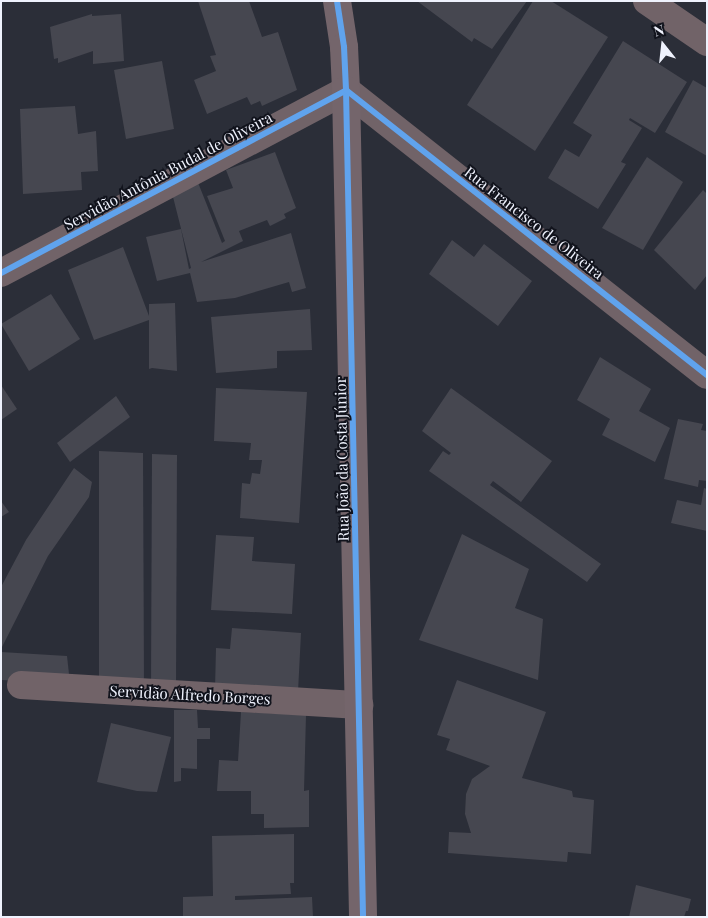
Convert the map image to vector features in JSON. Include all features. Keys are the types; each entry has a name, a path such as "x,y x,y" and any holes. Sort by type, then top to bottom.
{"main road":[{"name":"Rua João da Costa Júnior","path":"337,1 344,47 346,90 363,917"}],"street":[{"path":"647,1 707,42"},
{"name":"Servidão Antônia Budal de Oliveira","path":"1,273 346,90"},
{"name":"Rua Francisco de Oliveira","path":"346,90 707,375"},
{"name":"Servidão Alfredo Borges","path":"21,685 359,705"}],"building":[{"path":"198,1 249,1 262,37 278,32 297,90 262,106 260,101 251,105 247,97 207,114 194,80 216,71 210,56 216,55"},
{"path":"417,1 527,1 492,49 474,38 472,42"},
{"path":"533,1 551,1 608,37 535,151 467,105"},
{"path":"92,14 92,16 121,14 124,61 93,64 93,51 58,63 58,58 54,59 50,27"},
{"path":"623,41 687,82 655,133 630,118 629,120 642,128 621,162 626,164 598,209 548,178 565,149 579,157 592,135 573,123"},
{"path":"162,61 174,129 126,139 114,70"},
{"path":"693,80 707,88 707,156 665,132"},
{"path":"75,106 78,134 96,131 98,171 81,172 82,190 23,194 20,109"},
{"path":"275,152 296,208 284,214 286,218 270,226 267,220 239,231 243,241 201,262 291,233 306,288 292,292 289,282 235,298 197,302 190,273 157,281 146,237 181,229 189,269 191,268 172,193 197,180 222,243 225,241 207,196 233,188 226,170"},
{"path":"647,157 683,182 643,250 602,228"},
{"path":"703,190 707,194 707,275 695,290 654,250"},
{"path":"452,240 474,257 484,244 532,281 498,326 429,274"},
{"path":"123,247 149,316 149,304 175,303 177,371 149,369 149,320 94,340 68,270"},
{"path":"51,294 80,339 29,371 1,324"},
{"path":"310,309 312,350 277,351 277,368 216,373 211,317"},
{"path":"600,357 651,389 639,411 670,428 655,462 602,435 610,419 577,400"},
{"path":"1,385 17,409 1,420"},
{"path":"216,388 307,392 299,523 240,518 242,483 250,484 252,473 260,474 262,460 249,460 251,443 214,441"},
{"path":"451,388 552,461 521,502 493,481 490,485 601,564 587,582 429,471 443,451 449,455 451,453 422,431"},
{"path":"116,396 130,417 70,462 57,443"},
{"path":"678,419 703,424 701,430 707,431 707,481 699,480 698,487 664,479"},
{"path":"99,451 143,453 144,686 99,684"},
{"path":"152,454 177,455 176,687 151,686"},
{"path":"74,468 92,482 89,497 48,556 1,649 1,587 26,540"},
{"path":"704,488 707,489 707,531 671,523 677,500 701,505"},
{"path":"1,501 9,512 1,517"},
{"path":"462,534 529,569 515,608 543,619 538,680 419,640"},
{"path":"216,535 254,537 252,561 295,564 292,614 211,610"},
{"path":"232,628 301,633 298,692 215,689 216,648 230,649"},
{"path":"1,652 67,656 70,683 1,680"},
{"path":"457,680 546,712 522,778 572,791 573,797 594,800 591,854 568,852 567,862 448,853 449,832 471,833 465,814 466,794 472,779 490,766 446,750 450,739 437,735"},
{"path":"174,710 197,710 198,728 210,728 210,739 197,739 197,769 181,768 181,781 174,782"},
{"path":"241,712 306,715 304,791 309,790 309,827 264,828 264,814 251,814 251,791 217,791 219,760 238,761"},
{"path":"111,723 171,737 157,792 137,791 97,782"},
{"path":"294,834 294,883 290,883 291,894 235,896 235,900 312,897 313,917 183,917 183,897 213,896 212,836"},
{"path":"636,885 691,899 688,911 686,911 684,917 629,917"}],"cycle path":[{"path":"337,1 344,47 346,90 363,917"},
{"path":"1,273 346,90 707,375"}]}
